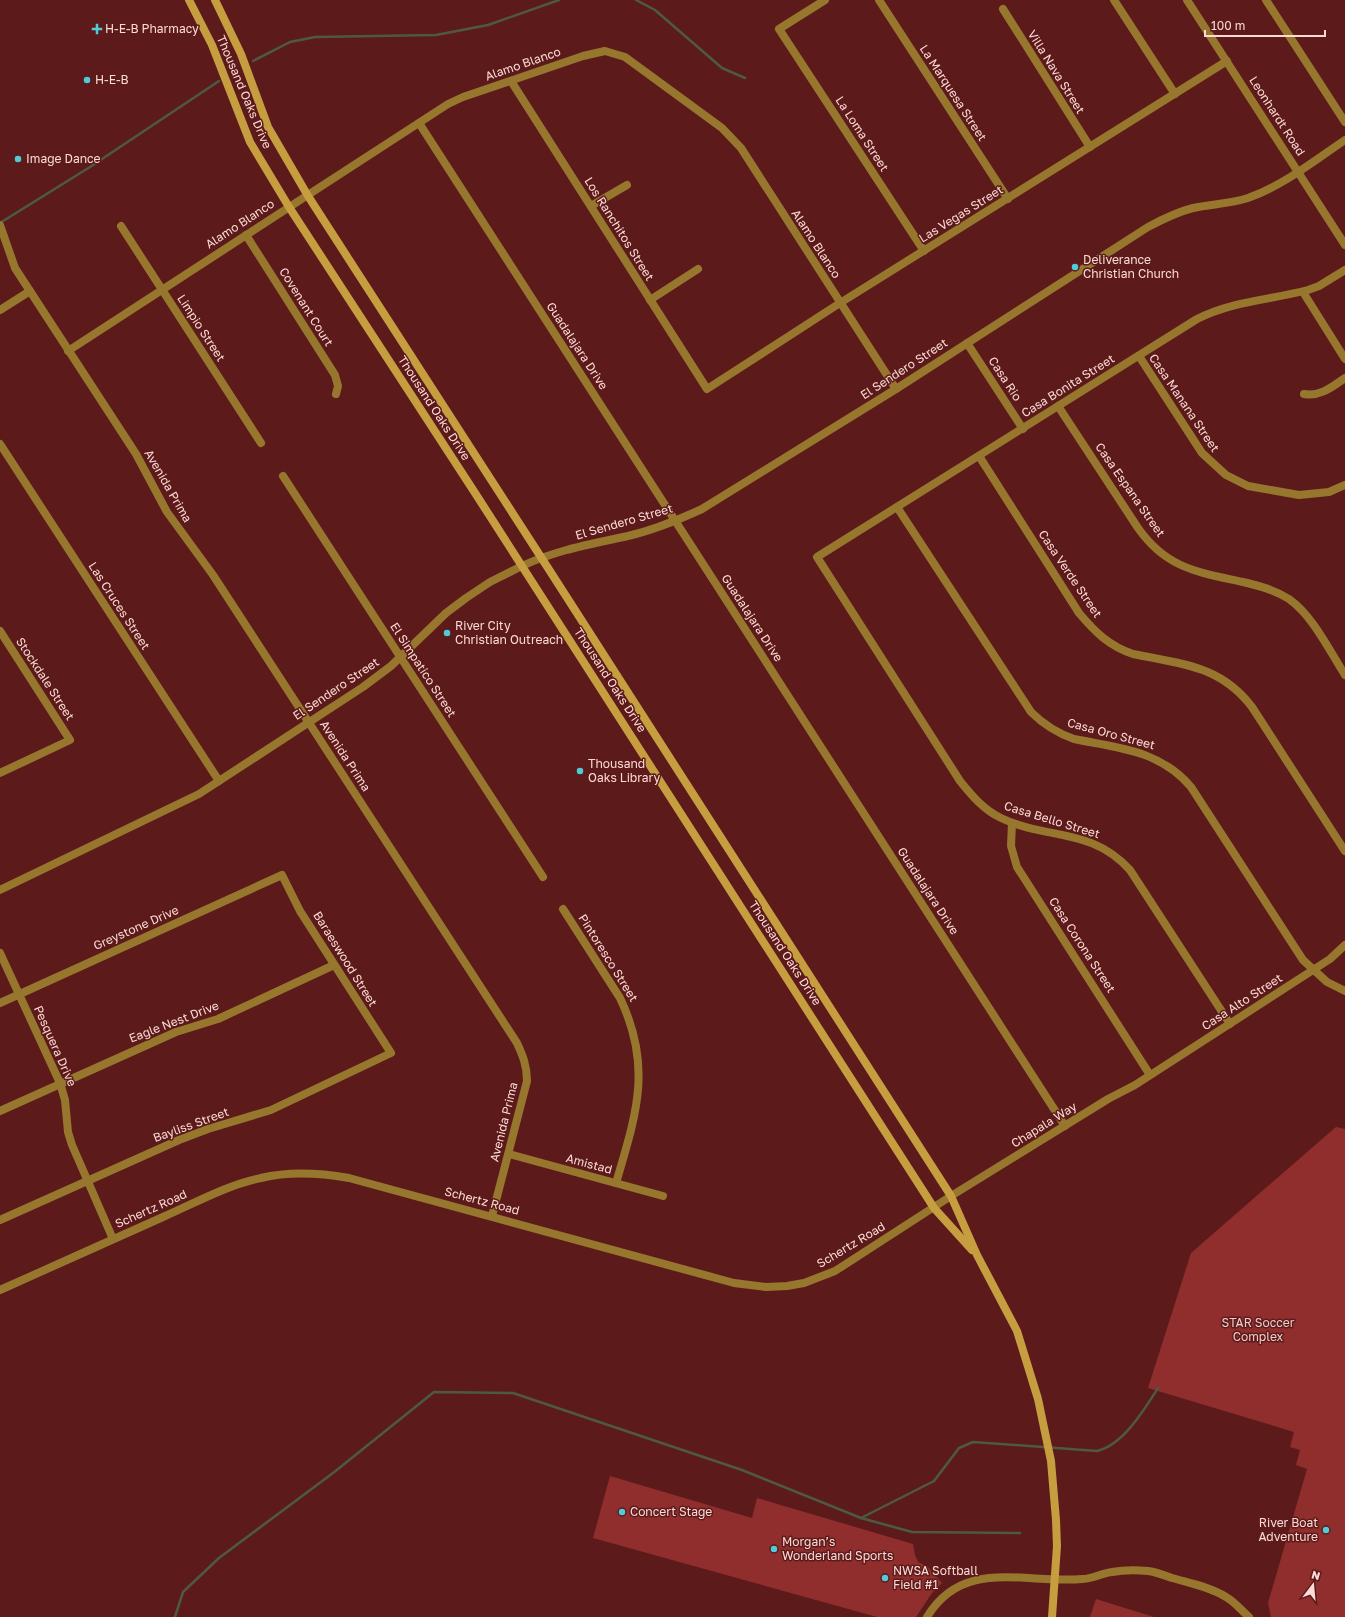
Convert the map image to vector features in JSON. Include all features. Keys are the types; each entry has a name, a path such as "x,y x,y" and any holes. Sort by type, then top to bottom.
{"main road":[{"name":"Thousand Oaks Drive","path":"189,0 212,45 250,142 289,207 522,566 934,1208 977,1255"},
{"name":"Thousand Oaks Drive","path":"215,0 241,54 268,127 308,196 542,557 951,1196 977,1255 1017,1331 1038,1399 1051,1461 1056,1520 1057,1546 1052,1617"}],"street":[{"name":"La Loma Street","path":"825,0 779,29 924,251"},
{"name":"La Marquesa Street","path":"879,0 1008,199"},
{"path":"1114,0 1175,94"},
{"name":"Leonhardt Road","path":"1187,0 1345,245"},
{"path":"1266,0 1345,122"},
{"name":"Villa Nava Street","path":"1003,9 1090,147"},
{"name":"Alamo Blanco","path":"68,351 438,110 463,97 594,52 605,51 625,57 730,135 741,148 896,389"},
{"name":"Las Vegas Street","path":"708,389 840,303 1227,61"},
{"name":"Los Ranchitos Street","path":"511,81 708,389"},
{"name":"Guadalajara Drive","path":"419,123 1065,1126"},
{"name":"El Sendero Street","path":"0,890 184,802 218,781 363,687 400,658 446,613 490,582 542,557 588,544 628,536 702,509 896,389 1148,227 1170,216 1192,208 1246,198 1257,194 1299,173 1345,140"},
{"path":"591,206 626,185"},
{"name":"Limpio Street","path":"121,226 261,443"},
{"name":"Avenida Prima","path":"1,228 15,268 136,454 167,512 213,575 517,1043 527,1069 527,1081 492,1216"},
{"name":"Covenant Court","path":"246,235 335,375 338,386 336,394"},
{"path":"650,300 698,269"},
{"name":"Casa Bonita Street","path":"817,557 1211,312 1230,306 1303,292 1318,286 1345,270"},
{"path":"0,310 30,291"},
{"path":"1303,292 1345,359"},
{"name":"Casa Rio","path":"967,343 1023,429"},
{"name":"Casa Manana Street","path":"1139,356 1202,453 1229,477 1248,486 1299,495 1324,493 1345,485"},
{"path":"1304,394 1314,395 1322,393 1345,378"},
{"name":"Casa Espana Street","path":"1058,406 1138,528 1152,545 1168,558 1187,568 1263,586 1290,600 1311,622 1345,675"},
{"name":"Las Cruces Street","path":"0,444 218,781"},
{"name":"Casa Verde Street","path":"979,456 1079,613 1095,631 1114,646 1123,650 1133,654 1196,668 1222,678 1236,688 1252,707 1345,851"},
{"name":"El Simpatico Street","path":"283,476 542,877"},
{"name":"Casa Oro Street","path":"897,507 1024,704 1031,712 1046,725 1064,735 1074,739 1138,753 1153,758 1178,773 1191,787 1303,960 1327,982 1345,991"},
{"name":"Casa Bello Street","path":"817,557 967,790 986,809 1001,818 1012,823 1092,842 1109,851 1124,863 1230,1024"},
{"name":"Stockdale Street","path":"0,631 70,740 0,773"},
{"name":"Casa Corona Street","path":"1012,823 1010,846 1017,867 1150,1075"},
{"name":"Baraeswood Street","path":"282,875 300,911 391,1053"},
{"name":"Greystone Drive","path":"0,1003 282,875"},
{"name":"Pintoresco Street","path":"563,909 620,998 630,1019 637,1049 639,1067 638,1103 616,1183"},
{"name":"Casa Alto Street","path":"1150,1075 1330,959 1345,945"},
{"name":"Pesquera Drive","path":"0,953 60,1083 67,1108 68,1132 72,1145 113,1240"},
{"name":"Eagle Nest Drive","path":"0,1111 176,1032 218,1019 334,965"},
{"name":"Bayliss Street","path":"0,1220 179,1140 208,1129 271,1110 391,1053"},
{"name":"Chapala Way","path":"951,1196 1108,1099 1150,1075"},
{"name":"Amistad","path":"509,1154 664,1196"},
{"name":"Schertz Road","path":"0,1290 244,1183 278,1175 295,1173 329,1174 349,1178 734,1283 766,1287 804,1283 835,1271 951,1196"},
{"path":"927,1617 933,1606 952,1589 972,1580 1002,1577 1083,1579 1112,1572 1132,1570 1150,1571 1212,1590 1225,1596 1249,1617"}],"green space":[{"name":"STAR Soccer Complex","path":"1336,1127 1345,1129 1345,1617 1271,1617 1268,1603 1307,1469 1296,1465 1300,1450 1290,1447 1294,1432 1148,1388 1191,1253"},
{"name":"Morgan’s Wonderland Sports","path":"610,1476 752,1518 757,1498 913,1544 918,1562 927,1566 942,1583 932,1593 916,1617 877,1617 593,1538"},
{"path":"1096,1599 1154,1617 1090,1617"}],"waterway":[{"path":"253,61 290,42 315,37 436,35 488,25 559,0"},
{"path":"636,0 655,10 722,68 745,78"},
{"path":"0,223 90,167 219,81"},
{"path":"861,1518 934,1481 959,1448 973,1442 1097,1451 1107,1447 1116,1442 1132,1426 1158,1388"},
{"path":"175,1617 183,1592 219,1558 333,1473 434,1392 513,1393 742,1470 861,1518 912,1532 1020,1533"}],"place":[{"name":"H-E-B Pharmacy","path":"97,29"},
{"name":"H-E-B","path":"87,80"},
{"name":"Image Dance","path":"18,159"},
{"name":"Deliverance Christian Church","path":"1075,267"},
{"name":"River City Christian Outreach","path":"447,633"},
{"name":"Thousand Oaks Library","path":"580,771"},
{"name":"Concert Stage","path":"622,1512"},
{"name":"River Boat Adventure","path":"1326,1530"},
{"name":"Morgan’s Wonderland Sports","path":"774,1549"},
{"name":"NWSA Softball Field #1","path":"885,1578"}]}
